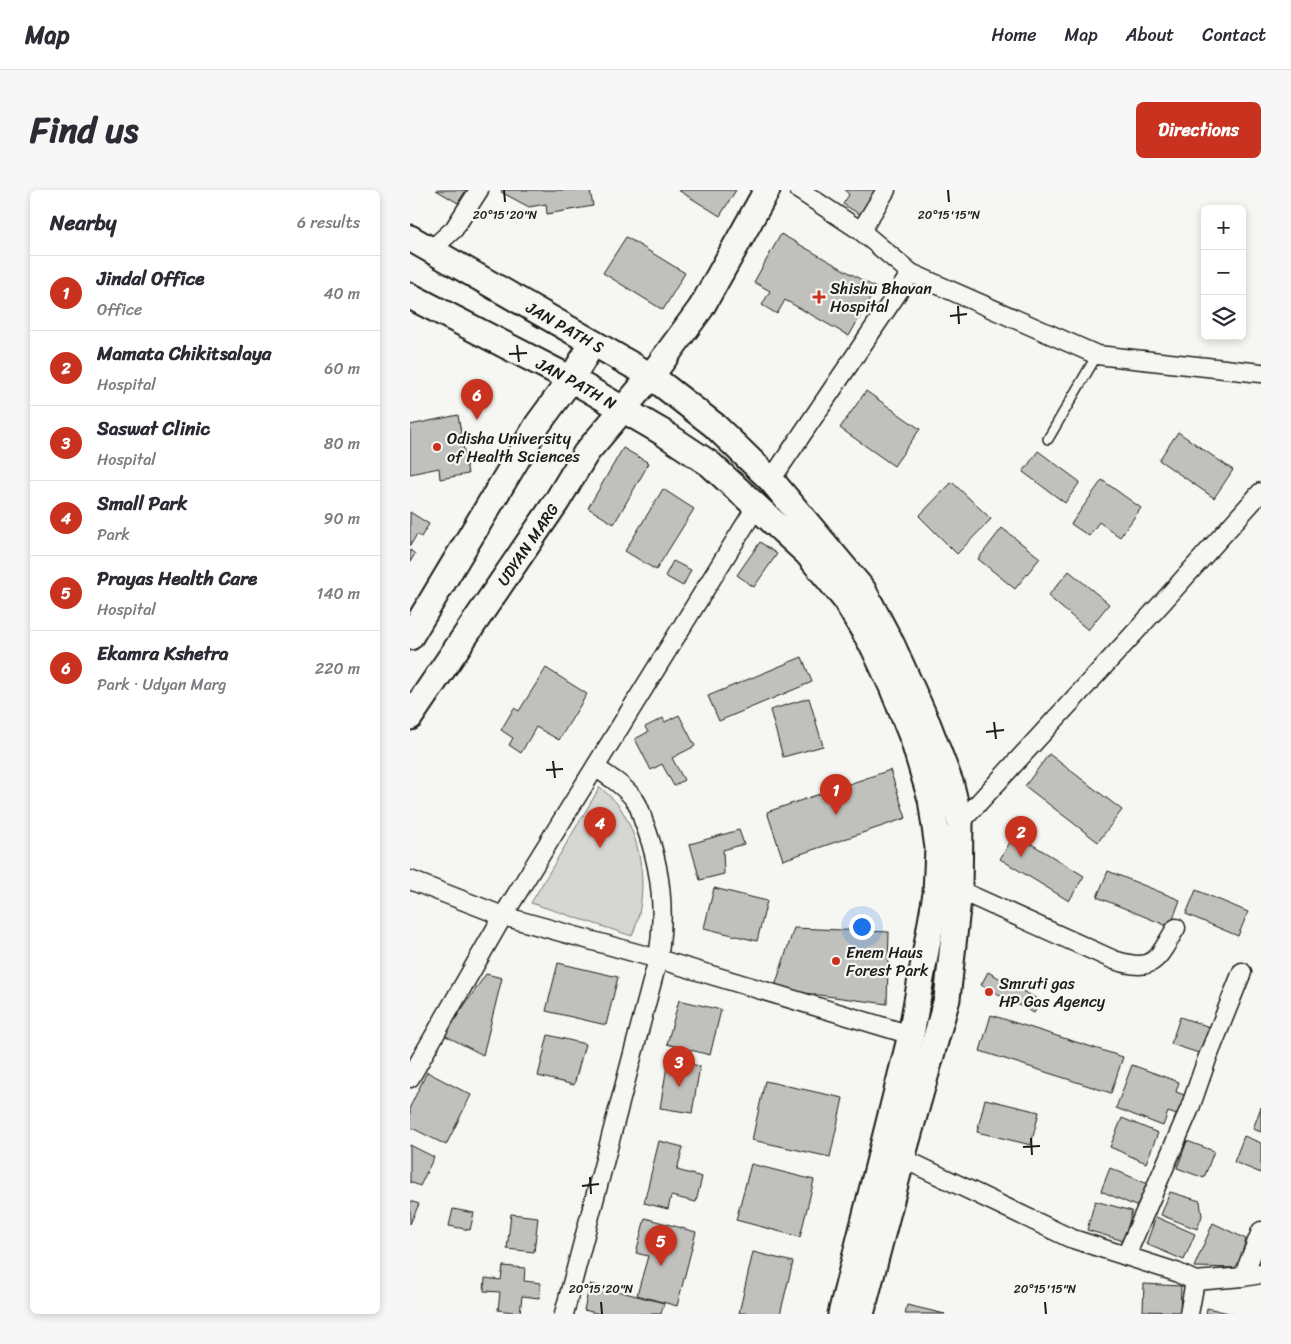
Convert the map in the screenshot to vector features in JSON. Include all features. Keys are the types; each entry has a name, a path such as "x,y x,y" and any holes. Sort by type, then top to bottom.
{"street":[{"path":"421,243 454,229 478,190"},
{"path":"799,190 861,231 911,273 1097,355 1261,373"},
{"path":"861,231 886,190"},
{"name":"UDYAN MARG","path":"410,717 557,501 586,453 651,376 701,308 766,193"},
{"name":"JAN PATH S","path":"421,243 651,376 714,425 771,480 863,590 892,645 928,725 951,785 960,823 947,892"},
{"path":"771,480 911,273"},
{"name":"JAN PATH N","path":"410,296 571,379 662,432 710,464 807,553 845,599 878,656 913,739 932,799 938,848 947,892"},
{"path":"410,637 538,424 571,379 593,343"},
{"path":"960,823 1261,492"},
{"path":"410,1078 503,916 756,507"},
{"path":"564,1314 658,959 662,933 661,887 652,842 636,800 616,781 596,768"},
{"path":"410,880 503,916 658,959 911,1035"},
{"path":"947,892 1114,960 1138,966 1147,965 1156,959 1176,928"},
{"path":"841,1314 947,892"},
{"path":"861,1314 902,1158 947,999 947,892"},
{"path":"1126,1256 1190,1108 1207,1059 1242,972"},
{"path":"902,1158 1070,1238 1176,1272 1196,1281 1261,1274"},
{"path":"1243,1277 1261,1231"},
{"path":"1189,1314 1196,1281"}],"lane":[{"path":"1048,439 1097,355"}],"shaded area":[{"path":"600,787 619,806 634,836 639,853 642,887 641,904 632,936 531,903"}],"building":[{"path":"436,190 466,190 458,203"},
{"path":"502,190 590,190 593,206 547,214 546,204 529,207 501,192"},
{"path":"678,190 736,190 720,216"},
{"path":"845,190 880,190 864,217 843,204 849,195"},
{"path":"781,234 876,288 849,336 785,300 777,314 762,305 770,291 754,282"},
{"path":"626,237 685,273 663,310 603,273"},
{"path":"866,391 920,429 894,466 840,428"},
{"name":"Odisha University of Health Sciences","path":"458,415 468,474 440,479 439,468 410,474 410,425"},
{"path":"1178,432 1233,470 1214,498 1159,460"},
{"path":"623,448 649,463 614,524 588,508"},
{"path":"1038,451 1080,482 1065,503 1023,472"},
{"path":"1102,480 1141,508 1120,537 1099,522 1089,536 1071,524"},
{"path":"952,482 991,519 957,554 919,516"},
{"path":"663,489 694,509 656,570 625,551"},
{"path":"410,512 429,524 421,537 417,534 410,546"},
{"path":"1002,528 1040,558 1015,589 978,559"},
{"path":"760,542 777,554 754,587 737,575"},
{"path":"410,550 415,554 410,562"},
{"path":"673,561 691,570 683,586 665,576"},
{"path":"1069,571 1109,604 1088,630 1048,596"},
{"path":"802,657 812,682 719,721 708,696"},
{"path":"546,668 587,694 559,740 536,727 521,753 509,745 513,738 501,730 514,708 519,711"},
{"path":"809,698 823,746 783,757 770,710"},
{"path":"679,715 695,746 672,758 684,780 674,786 662,764 651,770 635,739 648,732 645,727 663,718 665,722"},
{"path":"1049,754 1122,810 1098,842 1025,786"},
{"path":"890,770 906,818 783,860 767,812"},
{"path":"739,830 744,844 723,850 724,874 700,880 690,844"},
{"path":"1015,834 1084,876 1069,901 1000,859"},
{"path":"1108,871 1180,900 1170,927 1097,897"},
{"path":"714,888 767,901 757,941 704,928"},
{"path":"1196,890 1248,912 1238,936 1186,914"},
{"name":"Enem Haus Forest Park","path":"794,928 889,932 887,1004 774,989"},
{"path":"558,963 618,977 606,1025 546,1011"},
{"path":"988,972 1041,1001 1034,1013 981,985"},
{"path":"486,974 502,978 483,1055 444,1035"},
{"path":"679,1000 721,1010 710,1055 667,1044"},
{"path":"991,1015 1123,1057 1111,1093 980,1051"},
{"path":"1180,1017 1210,1027 1202,1054 1171,1044"},
{"path":"548,1035 585,1044 574,1085 538,1076"},
{"path":"668,1060 700,1066 692,1113 660,1108"},
{"path":"1132,1065 1179,1082 1176,1092 1187,1096 1180,1116 1168,1112 1163,1126 1116,1108"},
{"path":"427,1072 471,1095 446,1145 410,1127 410,1107"},
{"path":"765,1081 843,1098 830,1157 752,1140"},
{"path":"985,1099 1039,1112 1031,1145 977,1132"},
{"path":"1261,1107 1261,1132 1253,1129"},
{"path":"1122,1118 1158,1133 1146,1163 1110,1147"},
{"path":"1244,1136 1261,1143 1261,1173 1234,1162"},
{"path":"659,1141 683,1147 677,1170 702,1177 696,1202 671,1196 668,1209 644,1203"},
{"path":"1187,1141 1214,1151 1204,1178 1177,1168"},
{"path":"410,1145 434,1157 420,1186 410,1182"},
{"path":"751,1164 814,1180 800,1237 736,1220"},
{"path":"1110,1168 1148,1184 1138,1207 1101,1191"},
{"path":"1170,1192 1200,1201 1202,1216 1197,1229 1161,1215"},
{"path":"410,1201 419,1204 410,1224"},
{"path":"1095,1201 1132,1211 1124,1241 1087,1230"},
{"path":"453,1209 474,1213 470,1230 449,1226"},
{"path":"511,1214 538,1217 534,1252 507,1249"},
{"path":"1156,1217 1195,1234 1184,1260 1146,1244"},
{"path":"645,1218 696,1232 677,1306 637,1295 648,1256 636,1253"},
{"path":"1213,1223 1246,1239 1238,1268 1194,1267"},
{"path":"753,1252 793,1262 780,1314 739,1313"},
{"path":"503,1266 525,1268 524,1281 541,1283 539,1298 522,1296 520,1313 498,1310 500,1292 484,1291 485,1278 501,1280"},
{"path":"590,1284 664,1303 661,1314 600,1314 584,1310"},
{"path":"1144,1284 1181,1286 1180,1312 1143,1311"},
{"path":"907,1305 945,1314 905,1314"},
{"path":"1207,1308 1233,1314 1206,1314"}],"place":[{"name":"Shishu Bhavan Hospital","path":"819,297"},
{"name":"Ekamra Kshetra","path":"477,420"},
{"name":"Odisha University of Health Sciences","path":"437,447"},
{"name":"Jindal Office","path":"836,815"},
{"name":"Small Park","path":"600,848"},
{"name":"Mamata Chikitsalaya","path":"1021,857"},
{"name":"Enem Haus Forest Park","path":"836,961"},
{"name":"Smruti gas HP Gas Agency","path":"989,992"},
{"name":"Saswat Clinic","path":"679,1087"},
{"name":"Prayas Health Care","path":"661,1266"}]}
